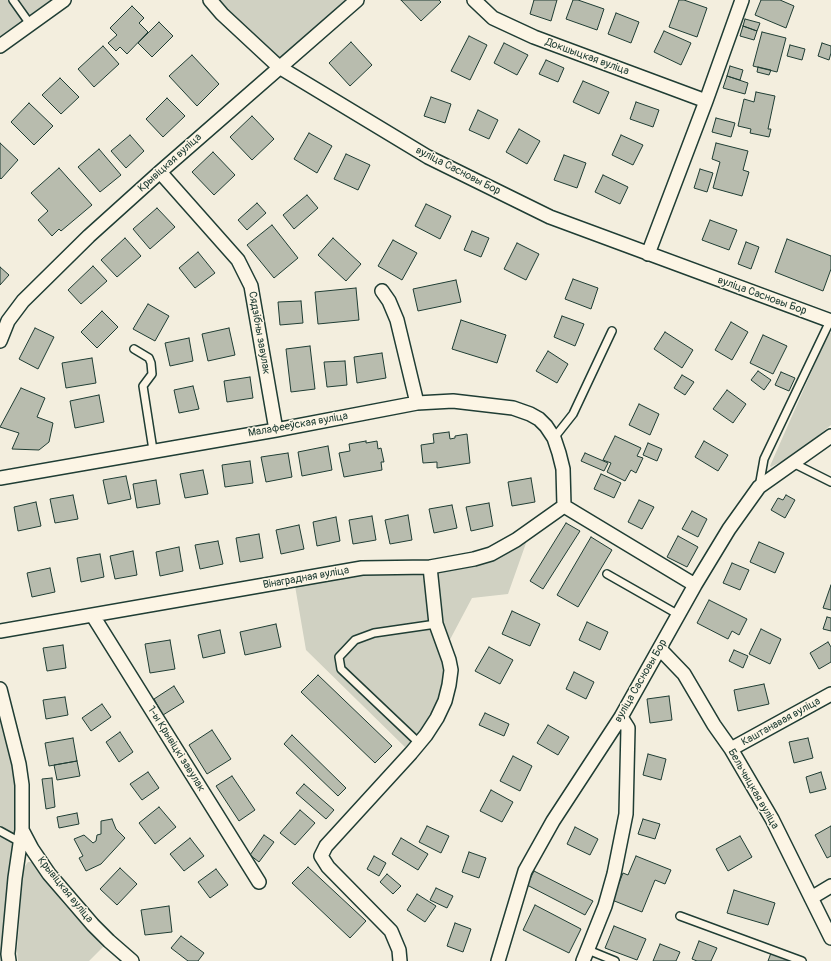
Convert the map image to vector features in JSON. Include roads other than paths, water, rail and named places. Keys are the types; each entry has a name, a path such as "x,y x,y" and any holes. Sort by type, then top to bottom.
{"street":[{"path":"0,46 64,0"},
{"name":"вуліца Сасновы Бор","path":"210,0 222,14 279,67 428,157 550,217 831,321"},
{"name":"Крывіцкая вуліца","path":"0,341 4,322 46,278 160,172 357,0"},
{"name":"Докшыцкая вуліца","path":"474,0 493,18 534,37 706,101"},
{"path":"648,254 706,101 742,0"},
{"name":"Сядзібны завулак","path":"160,172 238,260 251,286 276,430"},
{"path":"382,291 389,301 397,320 417,403"},
{"name":"Малафееўская вуліца","path":"0,478 153,450 276,430 417,403 453,401 513,408 530,414 546,426 554,438 563,469 564,506"},
{"name":"вуліца Сасновы Бор","path":"498,961 525,871 553,821 622,717 695,585 729,528 759,487 792,462 831,436"},
{"path":"564,506 695,585"},
{"name":"Вінаградная вуліца","path":"0,632 362,568 430,566 474,559 491,554 516,540 564,506"},
{"path":"400,961 399,950 391,931 328,867 321,856 326,846 419,743 436,718 445,701 451,670 436,624 430,566"},
{"name":"1-ы Крывіцкі завулак","path":"93,616 259,882"},
{"name":"Бельчыцкая вуліца","path":"660,649 684,674 714,725 731,749 772,819 831,938"},
{"name":"Крывіцкая вуліца","path":"0,693 19,764 22,785 21,836 49,874 93,925 132,961"},
{"name":"Каштанавая вуліца","path":"731,749 831,694"},
{"path":"585,955 605,906 614,874 626,814 628,728 622,717"},
{"path":"6,957 21,836"},
{"path":"811,898 831,886"}],"lane":[{"path":"13,0 30,24"},
{"path":"759,487 764,460 831,321"},
{"path":"554,438 573,414 612,331"},
{"path":"134,349 149,358 152,363 152,374 143,386 153,450"},
{"path":"792,462 831,482"},
{"path":"607,574 679,615"},
{"path":"419,743 341,669 339,657 355,640 374,633 436,624"},
{"path":"0,831 21,836"},
{"path":"680,916 802,961"},
{"path":"585,955 615,961"}]}
